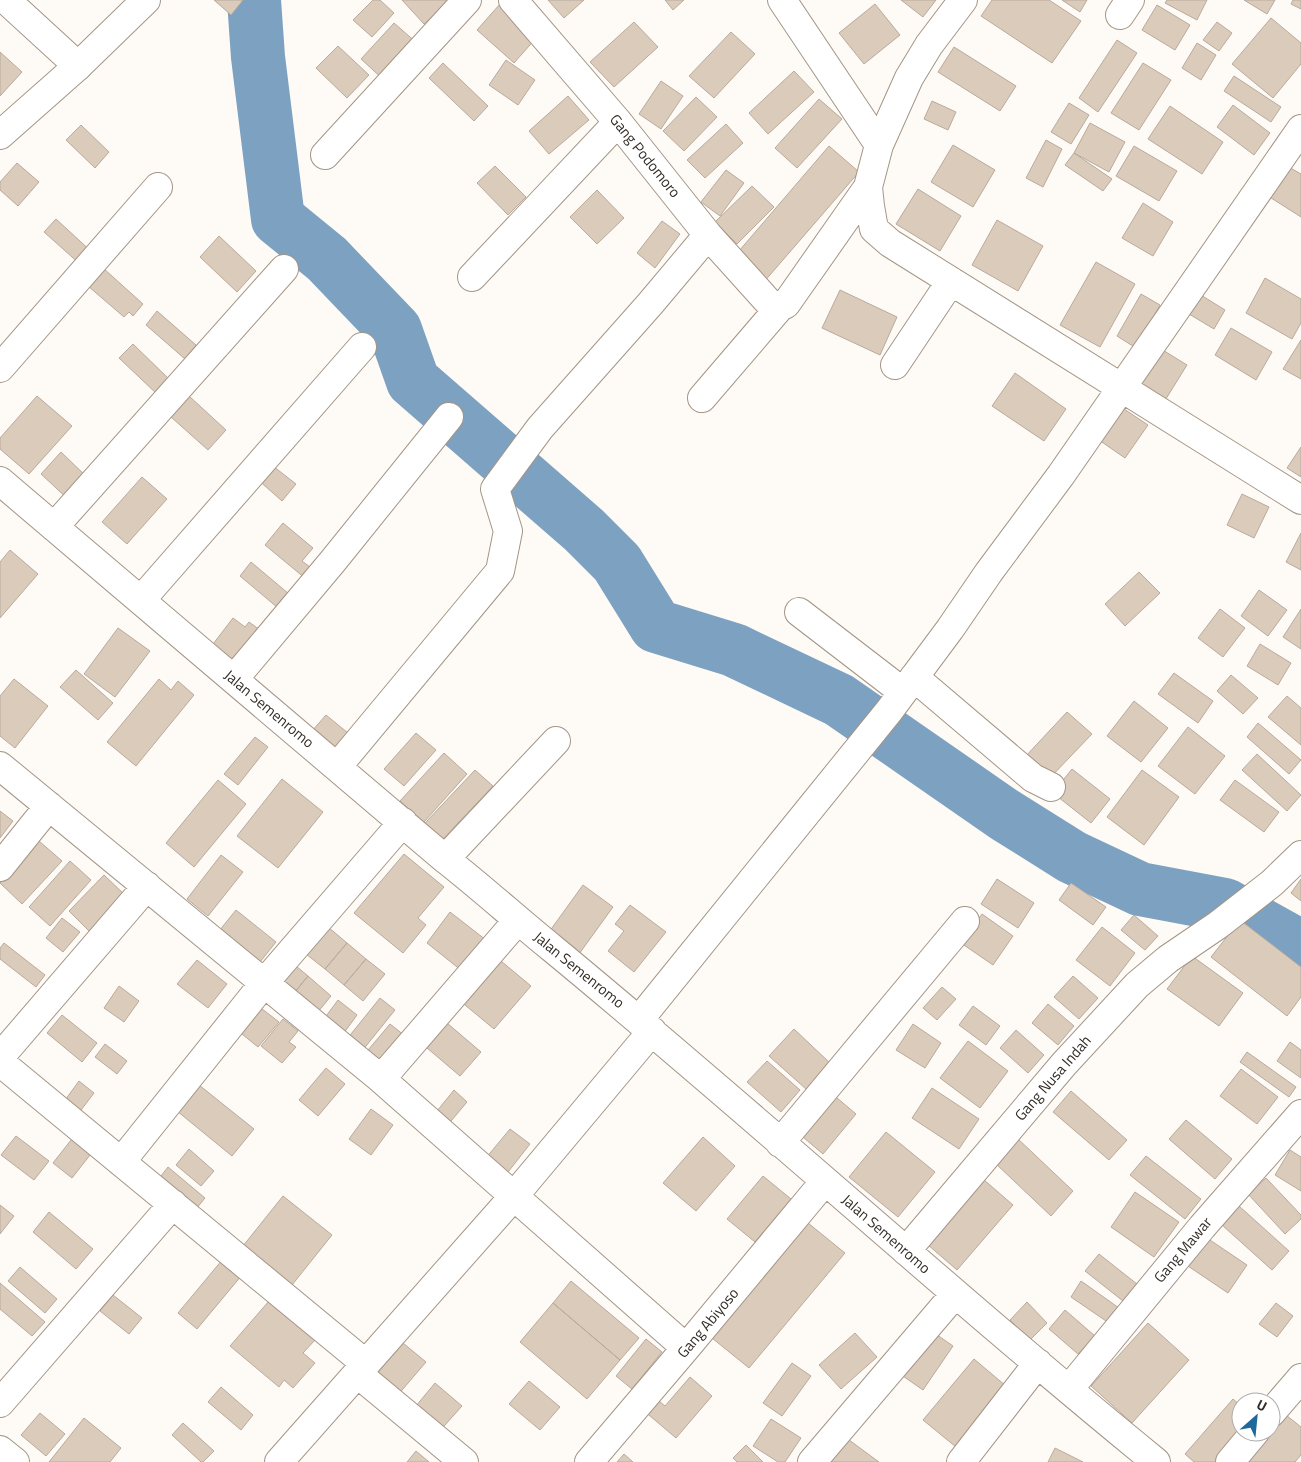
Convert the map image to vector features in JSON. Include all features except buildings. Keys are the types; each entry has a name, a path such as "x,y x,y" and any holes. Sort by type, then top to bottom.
{"street":[{"path":"6,0 78,66"},
{"path":"0,135 78,66 146,0"},
{"path":"325,155 468,0"},
{"name":"Gang Podomoro","path":"513,0 618,122 708,235 771,305 780,307"},
{"path":"782,0 879,145"},
{"path":"702,398 780,307 791,298 868,188 879,145 908,78 929,45 963,0"},
{"path":"472,277 618,122"},
{"path":"279,1462 514,1196 902,693 1062,475 1301,129"},
{"path":"0,368 158,187"},
{"path":"868,188 874,229 890,243 1301,500"},
{"path":"337,767 500,571 508,531 495,489 540,428 650,304 708,235"},
{"path":"54,526 284,269"},
{"path":"895,365 951,281"},
{"path":"141,600 362,347"},
{"path":"234,679 332,562 449,417"},
{"name":"Jalan Semenromo","path":"0,481 445,859 645,1025 955,1294 1069,1389 1144,1458"},
{"path":"799,612 902,693 1033,778 1051,787"},
{"path":"445,859 556,741"},
{"path":"0,766 381,1079 686,1348"},
{"path":"0,867 49,806"},
{"path":"121,1162 264,983 403,822"},
{"name":"Gang Nusa Indah","path":"906,1251 1064,1064 1137,985 1168,958 1218,925 1272,883 1301,854"},
{"path":"0,1057 147,886"},
{"path":"381,1079 518,920"},
{"path":"780,1143 965,921"},
{"path":"0,1062 173,1204 362,1369 464,1462"},
{"name":"Gang Mawar","path":"1069,1389 1202,1227 1301,1114"},
{"name":"Gang Abiyoso","path":"588,1462 825,1181"},
{"path":"0,1403 173,1204"},
{"path":"812,1462 955,1294"},
{"path":"962,1462 1038,1363"},
{"path":"1281,1401 1301,1378"},
{"path":"1230,1462 1247,1442"},
{"path":"0,1450 15,1462"}],"waterway":[{"path":"254,0 258,57 278,219 327,259 395,330 413,381 584,530 617,563 656,626 734,650 839,700 1005,815 1072,857 1140,889 1225,905 1301,947"}]}
